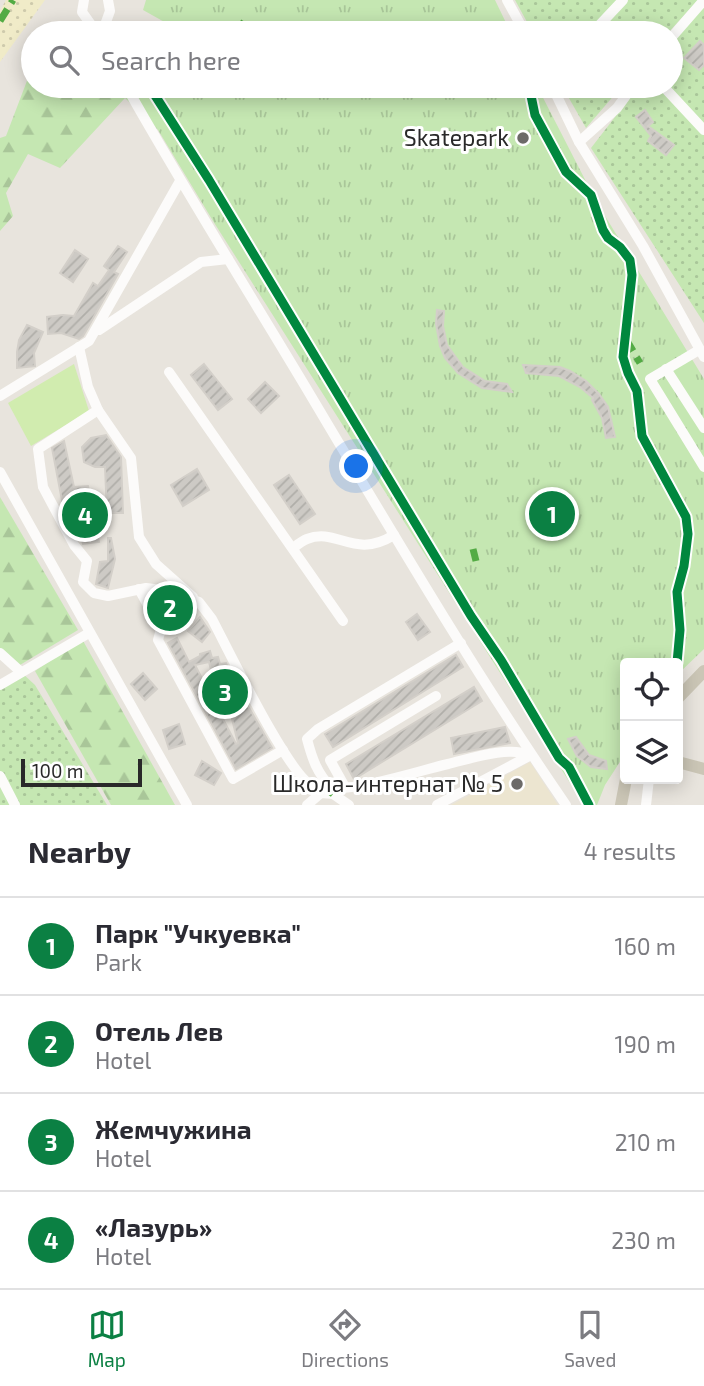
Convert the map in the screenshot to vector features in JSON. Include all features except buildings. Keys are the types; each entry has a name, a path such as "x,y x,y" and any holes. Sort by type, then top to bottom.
{"main road":[{"path":"683,694 702,678"},
{"path":"683,763 704,769"},
{"path":"621,805 625,784"}],"street":[{"path":"84,0 82,12 96,21"},
{"path":"105,21 110,6 108,0"},
{"path":"106,21 119,0"},
{"path":"508,0 519,21"},
{"path":"603,21 622,0"},
{"path":"683,24 704,0"},
{"path":"133,98 394,535 531,755 566,805"},
{"path":"558,98 579,142 643,246 702,353 650,379 704,467"},
{"path":"579,142 617,108 624,98"},
{"path":"674,98 704,130"},
{"path":"0,396 89,341 180,181"},
{"path":"95,332 201,262 228,259"},
{"path":"79,348 88,387 98,410 131,458 139,537 156,564 199,602 212,618 283,750 303,780 313,786 345,787 519,750 531,755"},
{"path":"666,369 704,428"},
{"path":"169,372 343,621"},
{"path":"98,410 38,449 43,486 74,545 87,561 83,582 94,593 107,596 139,589 169,591 199,602"},
{"path":"0,472 187,805"},
{"path":"293,548 308,538 324,537 363,547 382,543 394,535"},
{"path":"139,589 161,629 158,640 233,779 283,750"},
{"path":"0,685 89,633"},
{"path":"332,788 322,779 307,739 317,729 461,643"},
{"path":"0,653 21,672"},
{"path":"345,787 330,760 436,696"},
{"path":"437,805 531,755"},
{"path":"1,780 15,805"},
{"path":"646,805 648,784"},
{"path":"307,805 321,793 333,794 349,805"}],"shaded area":[{"name":"Школа-интернат № 5","path":"530,762 558,805 451,805"}],"green space":[{"path":"146,0 495,0 505,21 163,21 143,10"},
{"path":"515,0 698,0 679,21 526,21"},
{"path":"704,3 704,323 591,148 630,98 683,98 683,30"},
{"path":"21,97 125,98 60,168 28,154 6,193 13,216 0,231 0,138 6,136"},
{"path":"125,98 543,98 596,201 704,379 704,649 683,669 683,658 620,658 620,762 605,785 597,805 584,805 158,130"},
{"path":"569,98 612,98 586,128"},
{"path":"74,364 89,411 31,446 8,403"},
{"path":"0,497 78,630 15,668 0,649"},
{"path":"82,639 175,805 111,805 35,671"},
{"path":"21,672 35,685 107,805 0,805 0,683"}],"sand":[{"path":"6,0 45,0 30,21 21,21 21,33 0,62 0,11"}],"marked path":[{"path":"0,21 13,0"},
{"path":"626,339 640,363"},
{"path":"473,549 476,561"},
{"path":"325,788 333,794"}],"cycle path":[{"path":"157,98 209,180 471,616 501,660 559,758 569,767 589,805"},
{"path":"531,98 535,115 566,172 591,195 603,230 630,260 632,275 623,357 637,391 642,436 686,517 688,534 677,592 680,630 677,658"}],"place":[{"name":"Skatepark","path":"523,138"},
{"name":"Парк \"Учкуевка\"","path":"552,514"},
{"name":"«Лазурь»","path":"85,515"},
{"name":"Отель Лев","path":"170,608"},
{"name":"Жемчужина","path":"225,692"},
{"name":"Школа-интернат № 5","path":"517,784"}]}
